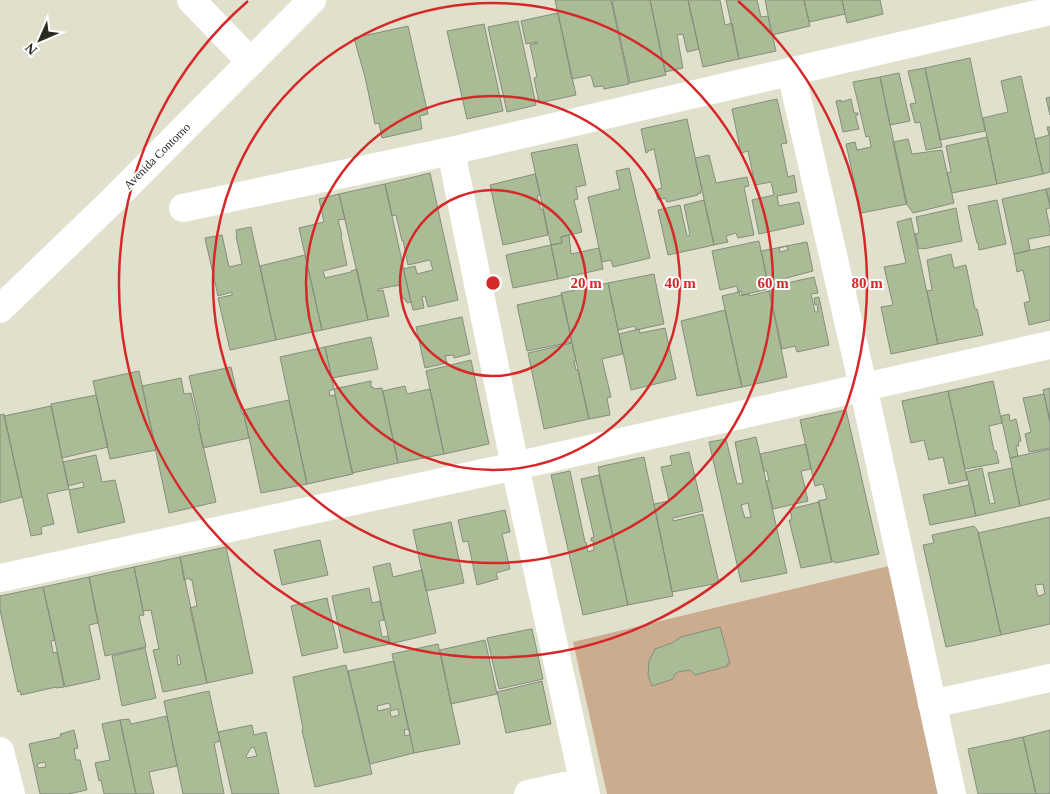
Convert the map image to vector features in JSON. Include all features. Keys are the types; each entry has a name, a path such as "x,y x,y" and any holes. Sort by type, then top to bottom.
{"street":[{"path":"191,0 251,62"},
{"name":"Avenida Contorno","path":"0,309 110,203 312,0"},
{"path":"183,208 451,151 1050,11"},
{"path":"791,72 863,386 952,794"},
{"path":"451,151 515,466 585,788 528,794"},
{"path":"0,578 515,466 1050,345"},
{"path":"932,704 1050,678"},
{"path":"0,751 11,794"}],"shaded area":[{"path":"893,565 943,794 607,794 573,642"}],"building":[{"path":"555,0 611,0 629,84 604,89 603,86 594,87 591,75 572,79"},
{"path":"650,0 666,75 630,83 612,1"},
{"path":"650,0 688,0 699,49 687,52 683,34 677,35 683,68 665,72"},
{"path":"688,0 720,0 725,25 732,23 739,59 703,67"},
{"path":"726,0 757,0 761,17 768,16 776,51 739,59"},
{"path":"765,0 804,0 810,26 772,35"},
{"path":"804,0 842,0 845,14 809,22"},
{"path":"842,0 880,0 883,14 847,23"},
{"path":"558,13 576,95 539,103 534,78 537,77 530,45 538,42 526,44 521,21"},
{"path":"518,21 536,105 507,112 488,27"},
{"path":"484,24 503,111 467,119 447,31"},
{"path":"408,26 428,114 420,116 422,129 382,138 379,123 375,124 354,38"},
{"path":"970,58 985,131 940,140 925,68"},
{"path":"925,68 942,147 926,150 920,122 915,123 910,104 916,103 908,71"},
{"path":"899,73 910,121 890,125 880,77"},
{"path":"1021,76 1043,174 997,184 983,118 1008,112 1001,81"},
{"path":"880,77 907,204 861,213 846,144 855,142 857,150 871,147 869,136 866,137 853,82"},
{"path":"1050,97 1050,115 1046,98"},
{"path":"777,99 787,143 781,144 788,177 794,175 797,192 777,196 779,206 799,202 804,224 759,234 752,200 774,195 771,182 755,185 748,151 741,153 732,109"},
{"path":"851,99 854,113 858,113 856,118 859,129 843,132 836,101 841,100 841,102"},
{"path":"687,119 702,190 700,191 701,193 667,202 665,198 658,200 655,190 662,188 654,149 646,153 641,129"},
{"path":"1047,127 1050,127 1050,172 1043,174 1035,139 1049,135"},
{"path":"987,137 997,184 952,193 947,173 951,172 946,146"},
{"path":"908,139 912,154 942,150 954,203 913,213 906,203 893,142"},
{"path":"577,144 586,185 576,187 578,199 574,200 582,232 561,237 562,243 551,245 531,153"},
{"path":"709,155 716,183 747,177 749,186 744,187 754,235 738,238 736,233 726,236 728,242 714,245 695,158"},
{"path":"629,168 650,258 613,267 611,260 602,262 588,197 620,189 616,171"},
{"path":"430,173 458,300 428,307 425,296 422,297 424,308 413,310 403,269 415,266 417,274 433,270 430,260 408,265 396,215 392,216 385,184"},
{"path":"535,174 540,195 537,196 541,210 543,209 548,235 503,245 490,185"},
{"path":"385,184 411,302 407,303 405,298 403,299 400,285 378,289 378,291 383,290 389,316 368,320 339,194"},
{"path":"1050,188 1050,206 1046,189"},
{"path":"1046,189 1050,206 1050,208 1046,209 1050,235 1028,239 1030,250 1014,254 1002,199"},
{"path":"339,194 345,219 338,220 347,265 323,271 325,278 357,269 368,320 322,330 299,228 324,222 319,199"},
{"path":"704,200 714,245 668,255 658,210 680,205 687,236 690,235 684,205"},
{"path":"997,200 1006,244 979,250 968,206"},
{"path":"956,208 962,241 919,249 915,234 919,233 916,217"},
{"path":"911,218 938,344 891,354 881,307 893,305 884,267 906,263 897,222"},
{"path":"251,227 276,340 230,350 218,298 232,295 232,292 218,296 205,238 222,235 229,267 242,264 236,230"},
{"path":"569,235 571,254 599,248 603,269 558,279 551,245 562,243 561,237"},
{"path":"759,241 769,289 742,295 741,291 738,292 737,286 720,290 712,251"},
{"path":"807,242 813,271 786,278 787,283 814,277 818,293 811,294 815,312 818,312 814,298 819,297 829,345 797,352 795,346 782,349 761,251","holes":["787,246 788,250 780,252 779,248"]},
{"path":"551,245 558,279 513,288 506,255"},
{"path":"1050,246 1050,320 1029,325 1024,303 1030,301 1023,270 1017,272 1014,254"},
{"path":"951,254 954,268 966,265 975,309 977,309 983,335 938,344 927,291 932,290 927,260"},
{"path":"305,255 322,330 276,340 260,266"},
{"path":"654,274 664,324 636,330 635,326 618,330 608,283"},
{"path":"608,283 623,354 602,359 611,397 607,398 610,415 589,419 561,293"},
{"path":"769,291 787,377 742,387 722,296 739,292 740,296 749,294 749,296"},
{"path":"562,295 572,342 527,351 517,305"},
{"path":"725,310 742,387 697,396 681,321"},
{"path":"462,317 470,354 454,358 453,355 445,356 447,363 425,368 416,327"},
{"path":"665,328 676,379 631,390 619,334 639,329 640,333"},
{"path":"371,337 378,369 332,378 325,347"},
{"path":"572,343 576,370 578,370 589,419 544,429 528,353"},
{"path":"325,347 334,389 329,391 330,396 335,395 353,474 307,484 280,357"},
{"path":"471,360 489,444 444,454 426,371"},
{"path":"231,367 249,438 203,448 198,424 200,424 189,376"},
{"path":"139,371 156,450 110,459 93,381"},
{"path":"181,378 184,394 191,393 216,502 169,513 142,386"},
{"path":"371,381 371,387 374,389 382,388 398,463 352,473 334,389"},
{"path":"993,381 1002,423 989,426 994,451 996,451 999,463 965,469 948,391"},
{"path":"405,386 407,394 430,389 444,454 398,463 383,391"},
{"path":"1050,388 1050,422 1043,390"},
{"path":"948,391 967,480 949,484 943,457 929,460 924,440 911,443 902,401"},
{"path":"1044,394 1050,422 1050,448 1029,452 1025,434 1031,432 1023,398"},
{"path":"96,395 108,447 62,458 51,404"},
{"path":"289,400 307,484 261,493 243,410"},
{"path":"51,406 69,489 47,494 54,524 41,527 42,534 31,536 4,416"},
{"path":"846,410 879,554 835,563 834,561 832,562 818,501 827,499 823,484 815,486 800,420"},
{"path":"4,414 22,497 0,503 0,415"},
{"path":"1009,414 1010,421 1016,419 1021,441 1018,442 1019,446 1016,446 1018,456 1010,458 1001,416"},
{"path":"756,437 787,573 741,582 709,442 726,439 737,484 743,483 735,442","holes":["748,503 751,517 745,518 741,505"]},
{"path":"806,444 811,469 801,471 808,501 773,509 766,481 769,481 767,471 764,471 760,454"},
{"path":"1050,449 1050,499 1020,506 1010,458"},
{"path":"689,452 703,511 673,518 673,521 703,514 719,583 672,592 654,504 669,501 661,467 672,465 670,456"},
{"path":"96,455 102,482 115,480 125,522 78,533 69,490 84,487 83,482 68,486 63,462"},
{"path":"644,457 673,596 628,605 598,467"},
{"path":"982,468 990,504 995,503 988,473 1012,468 1020,506 976,516 966,472"},
{"path":"570,471 588,552 594,550 591,538 594,537 581,479 599,475 628,605 583,615 551,475"},
{"path":"969,485 976,516 930,525 923,495"},
{"path":"819,502 832,562 801,568 789,520 792,520 790,509"},
{"path":"505,510 510,532 502,534 510,569 496,573 498,579 477,585 468,541 463,542 458,520"},
{"path":"1050,517 1050,624 1001,635 978,533","holes":["1043,584 1045,594 1038,596 1035,585"]},
{"path":"451,522 464,583 426,591 413,530"},
{"path":"974,526 978,531 1001,635 946,647 923,545 934,543 932,535"},
{"path":"320,540 328,575 282,585 274,550"},
{"path":"226,547 253,673 207,683 190,608 197,606 192,580 189,578 184,580 180,557"},
{"path":"180,557 207,683 163,692 153,650 159,649 151,610 143,611 134,567","holes":["179,655 181,664 178,665 177,656"]},
{"path":"390,563 393,577 422,570 436,633 390,644 373,567"},
{"path":"134,567 144,615 139,616 146,647 105,656 89,577"},
{"path":"89,577 98,623 89,625 100,679 65,687 43,587"},
{"path":"43,587 55,640 51,641 53,653 57,652 64,687 21,695 20,691 18,692 0,610 0,596"},
{"path":"369,588 372,603 380,601 384,620 379,621 382,637 388,636 390,644 344,653 332,596"},
{"path":"327,598 338,648 302,656 291,606"},
{"path":"720,627 730,664 727,664 728,666 695,675 690,670 678,672 673,679 652,686 648,675 649,661 655,649 672,643 681,637"},
{"path":"532,629 543,679 499,689 487,638"},
{"path":"485,640 497,694 451,704 440,650"},
{"path":"438,644 460,744 414,753 392,654"},
{"path":"145,648 156,698 122,706 112,656"},
{"path":"394,661 409,729 404,730 405,736 410,735 410,733 414,753 370,764 348,671","holes":["389,703 391,708 378,711 377,706","398,709 399,715 391,717 390,711"]},
{"path":"346,665 372,774 315,787 302,730 293,677"},
{"path":"542,681 551,724 506,733 497,692"},
{"path":"209,691 220,741 214,743 224,794 183,794 164,701"},
{"path":"167,716 177,766 149,772 154,794 136,794 120,720 129,719 131,724"},
{"path":"120,720 136,794 104,794 95,763 110,760 102,724"},
{"path":"252,725 254,735 266,732 279,794 232,794 218,732","holes":["254,747 257,756 247,758 246,756 251,748"]},
{"path":"74,730 78,748 74,749 76,760 80,760 87,790 68,794 40,794 29,744 61,737 60,734","holes":["45,762 46,767 38,768 37,764"]},
{"path":"1050,730 1050,794 1036,794 1023,737"},
{"path":"1023,737 1036,794 978,794 968,749"}]}
